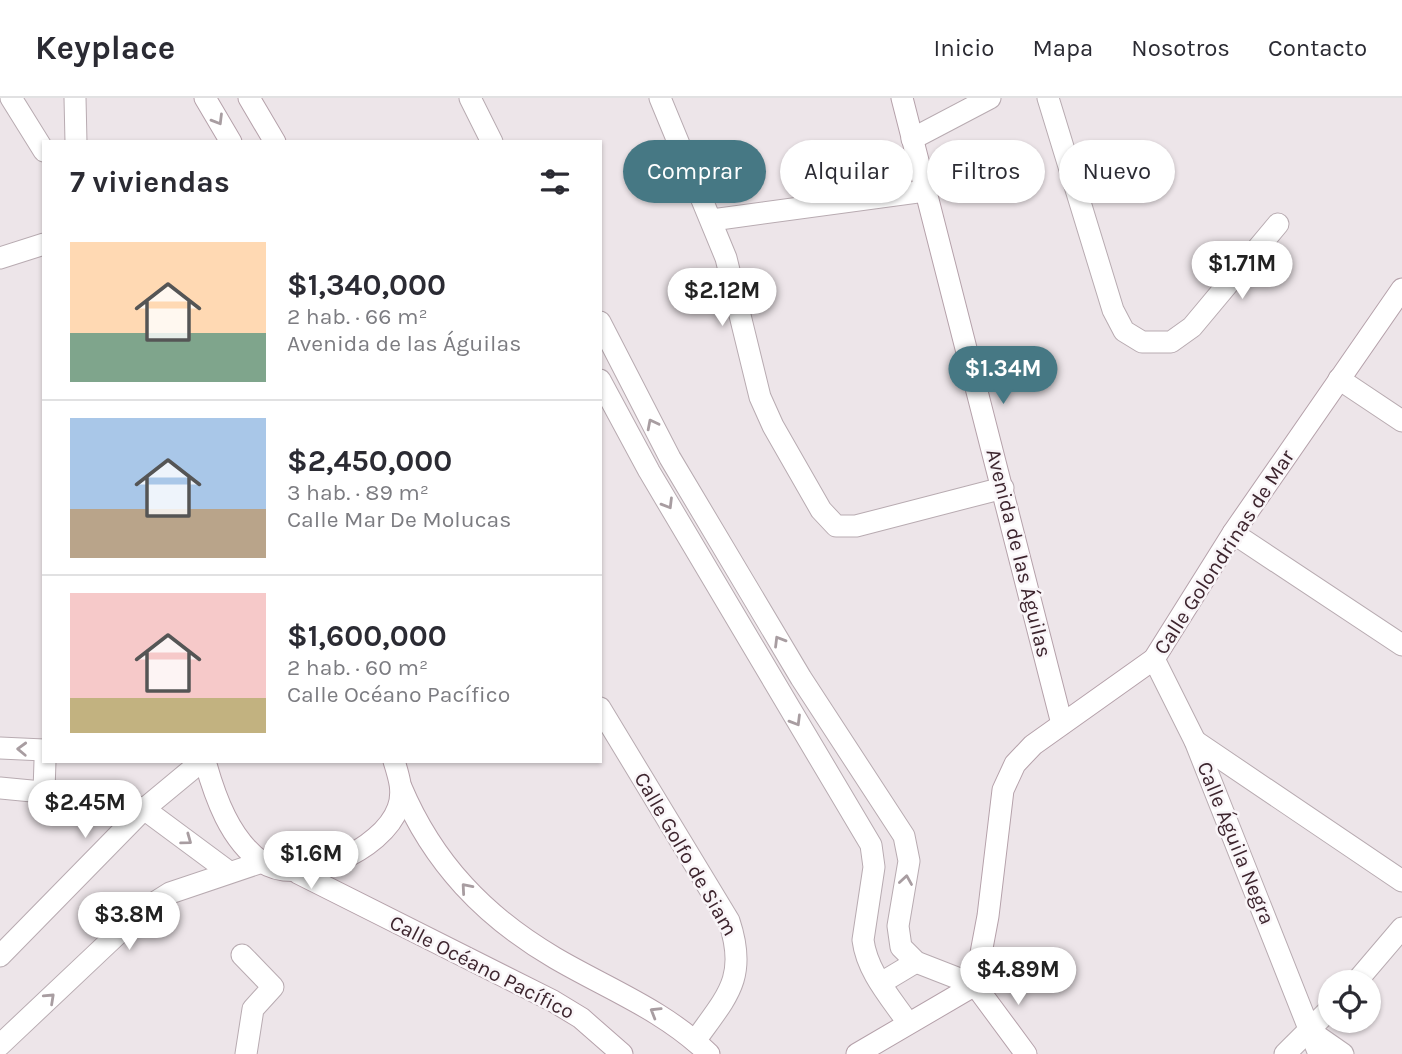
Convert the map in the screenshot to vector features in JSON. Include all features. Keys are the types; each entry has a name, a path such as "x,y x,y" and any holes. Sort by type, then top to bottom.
{"street":[{"path":"11,98 42,148"},
{"path":"75,98 76,140"},
{"path":"205,98 230,140"},
{"path":"249,98 274,140"},
{"path":"470,98 491,140"},
{"path":"660,98 726,258 760,397 773,426 821,510 836,526 856,526 1003,488"},
{"name":"Avenida de las Águilas","path":"902,98 1062,724"},
{"path":"912,139 990,98"},
{"path":"1048,98 1113,310 1124,331 1142,342 1171,342 1192,327 1278,224"},
{"path":"712,220 925,191"},
{"path":"0,258 42,245"},
{"name":"Calle Golondrinas de Mar","path":"975,985 988,916 1003,790 1015,765 1033,745 1154,659 1233,533 1402,289"},
{"path":"602,326 670,458 801,678 904,836 909,861 898,937 901,947 916,962 975,985 1027,1054"},
{"path":"1339,379 1402,421"},
{"path":"602,384 649,471 871,845 874,867 863,940 869,965 908,1023"},
{"path":"649,471 670,458"},
{"path":"1233,533 1402,645"},
{"name":"Calle Águila Negra","path":"1154,659 1195,741 1319,1054"},
{"path":"779,691 801,678"},
{"name":"Calle Golfo de Siam","path":"602,711 729,921 738,948 735,976 702,1047"},
{"path":"1195,741 1402,881"},
{"path":"0,748 42,750"},
{"path":"44,791 46,763"},
{"path":"0,957 144,809 202,763"},
{"path":"0,1045 143,910 170,892 262,862 239,839 222,810 205,763"},
{"path":"395,763 418,828 479,903 555,958 657,1013 702,1047"},
{"path":"298,873 351,854 374,839 390,823 398,808 401,787"},
{"path":"0,789 115,799 144,809 229,872"},
{"path":"871,845 904,836"},
{"name":"Calle Océano Pacífico","path":"262,862 279,870 298,873 553,1001 581,1018 622,1054"},
{"path":"1366,970 1402,928"},
{"path":"242,955 273,987 253,1009 246,1054"},
{"path":"881,984 916,962"},
{"path":"857,1054 975,985"},
{"path":"1286,1054 1318,1022"},
{"path":"1310,1030 1343,1054"}]}
